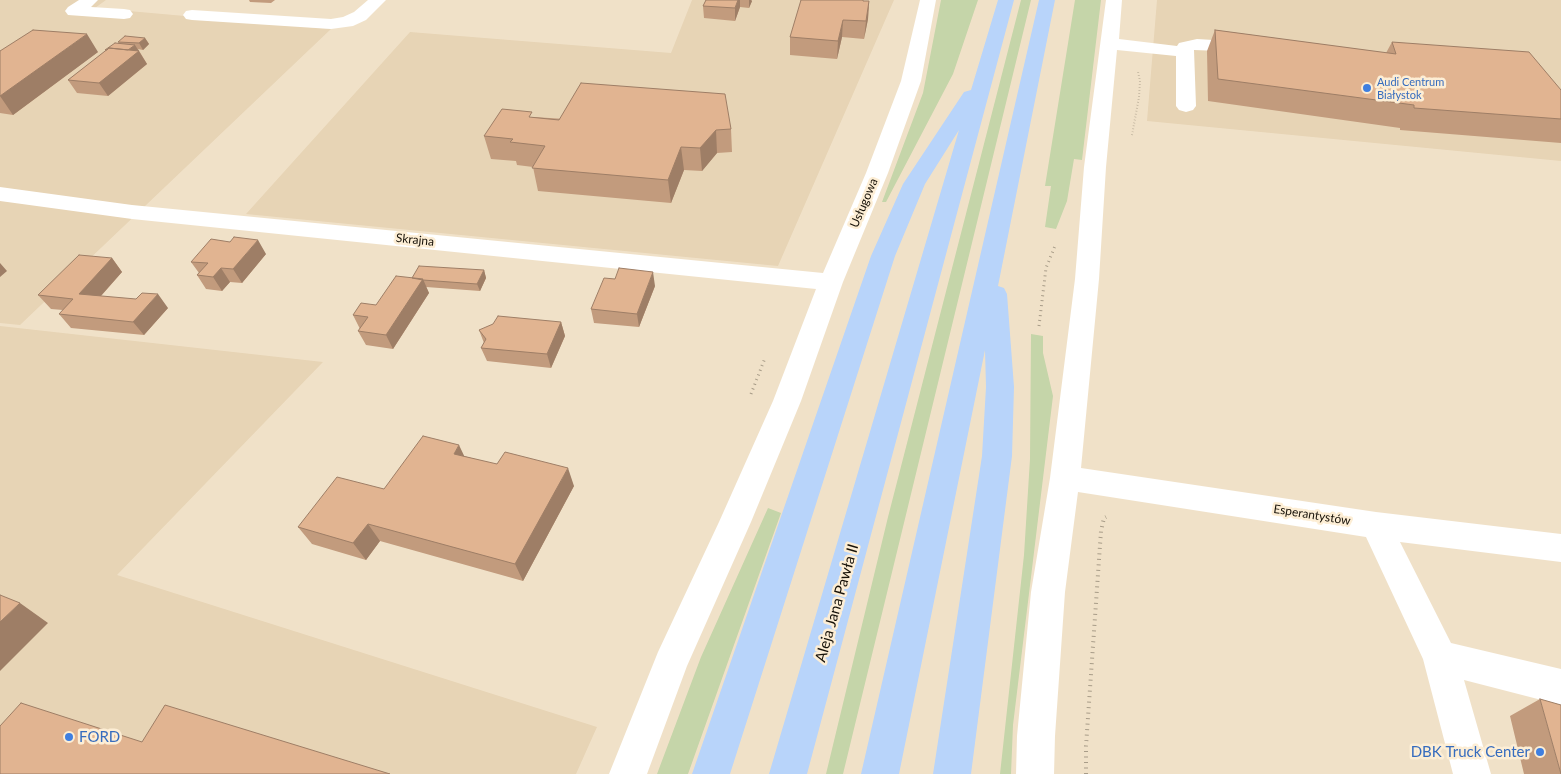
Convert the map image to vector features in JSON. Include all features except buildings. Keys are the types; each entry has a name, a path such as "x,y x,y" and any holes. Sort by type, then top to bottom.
{"main road":[{"name":"Aleja Jana Pawła II","path":"788,774 886,432 1006,0"},
{"path":"880,774 954,440 1047,0"},
{"path":"711,774 883,256 914,184 986,72"},
{"path":"952,774 997,456 1000,387 993,259"}],"street":[{"path":"90,0 74,11 124,14"},
{"path":"192,15 331,24 347,22 360,16 378,0"},
{"name":"Usługowa","path":"628,774 670,664 735,522 787,401 831,282 877,173 911,81 928,0"},
{"path":"1035,774 1036,736 1048,592 1065,478 1087,278 1094,167 1114,0"},
{"path":"1108,43 1184,52"},
{"path":"1186,106 1185,47 1197,44 1267,48"},
{"name":"Skrajna","path":"0,194 132,212 831,282"},
{"name":"Esperantystów","path":"1065,478 1376,525 1561,548"},
{"path":"1376,525 1440,656 1472,774"},
{"path":"1440,656 1561,687"}],"path":[{"path":"1086,774 1086,746 1101,531"}],"shaded area":[{"path":"0,0 106,0 95,8 331,29 20,325 0,323"},
{"path":"692,0 894,0 778,266 246,214 410,32 671,53"},
{"path":"1157,0 1561,0 1561,161 1147,121"},
{"path":"0,326 323,362 117,575 597,727 576,774 0,774"}],"green space":[{"path":"941,0 978,0 953,74 886,202 882,202 923,93"},
{"path":"1021,0 1031,0 843,774 826,774 888,517"},
{"path":"1075,0 1101,0 1082,160 1074,159 1067,201 1056,229 1045,227 1051,186 1045,186"},
{"path":"1031,334 1043,336 1043,353 1053,396 1013,725 1011,774 1000,774 1024,555 1030,459"},
{"path":"768,508 781,513 688,774 657,774 701,657"}],"place":[{"name":"Audi Centrum Białystok","path":"1367,88"},
{"name":"FORD","path":"69,737"},
{"name":"DBK Truck Center","path":"1540,752"}]}
